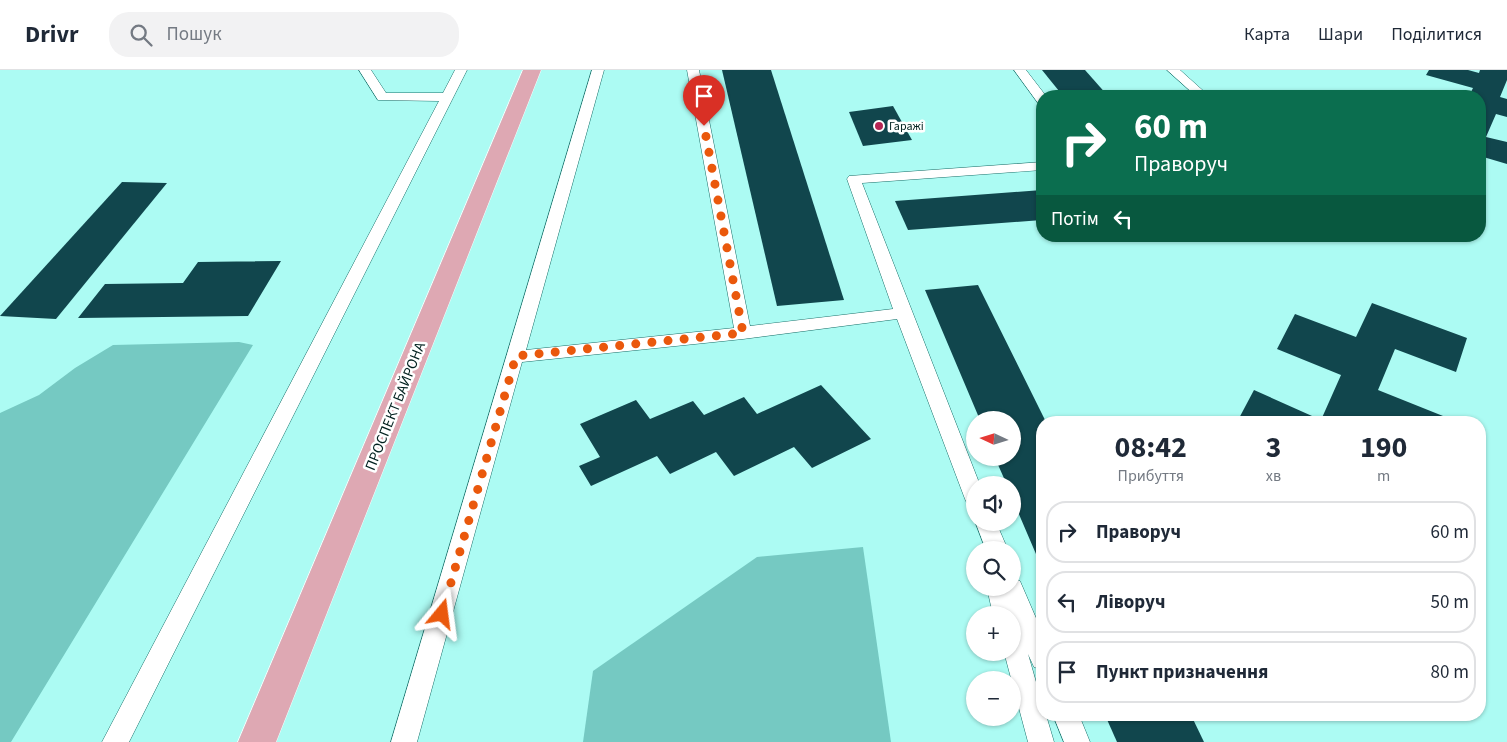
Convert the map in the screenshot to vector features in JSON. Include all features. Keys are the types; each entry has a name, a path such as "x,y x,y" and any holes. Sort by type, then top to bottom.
{"main road":[{"name":"ПРОСПЕКТ БАЙРОНА","path":"257,742 532,70"}],"lane":[{"path":"365,70 382,98 447,97"},
{"path":"115,742 461,70"},
{"path":"404,742 598,70"},
{"path":"693,70 743,333"},
{"path":"1020,70 1036,92"},
{"path":"1173,70 1196,90"},
{"path":"966,477 854,180 1036,166"},
{"path":"516,356 743,333 903,313"},
{"path":"1015,596 1036,645"},
{"path":"1018,661 1041,742"},
{"path":"1068,721 1077,742"}],"shaded area":[{"path":"239,342 253,345 11,742 0,742 0,413 39,395 75,368 113,345"},
{"path":"863,547 891,742 583,742 593,671 757,557"}],"building":[{"path":"722,70 771,70 844,300 777,306"},
{"path":"1042,70 1085,70 1103,90 1058,90"},
{"path":"1429,70 1468,70 1479,73 1480,70 1507,70 1507,80 1500,97 1507,99 1507,117 1496,114 1486,137 1486,90 1472,90 1473,88 1426,75"},
{"name":"Гаражі","path":"893,106 912,140 863,146 849,112"},
{"path":"1486,137 1507,142 1507,164 1486,158"},
{"path":"122,182 167,183 56,319 0,316"},
{"path":"1036,190 1036,220 908,230 895,201"},
{"path":"281,261 248,316 78,318 105,284 183,283 198,262"},
{"path":"978,285 1043,416 1036,416 1036,554 1021,519 1021,476 1003,476 999,466 1021,466 1021,411 976,411 925,290"},
{"path":"1372,303 1467,338 1456,372 1395,349 1378,390 1443,416 1323,416 1341,375 1277,349 1295,314 1356,337"},
{"path":"821,385 871,439 812,468 794,447 734,476 716,452 670,474 657,456 591,486 579,466 600,457 580,424 636,400 650,419 693,401 704,415 744,397 757,414"},
{"path":"1254,390 1312,416 1240,416"},
{"path":"1108,721 1194,721 1204,742 1117,742"}],"place":[{"name":"Гаражі","path":"879,126"}],"route":[{"path":"442,614 516,356 743,333 704,126"}]}
